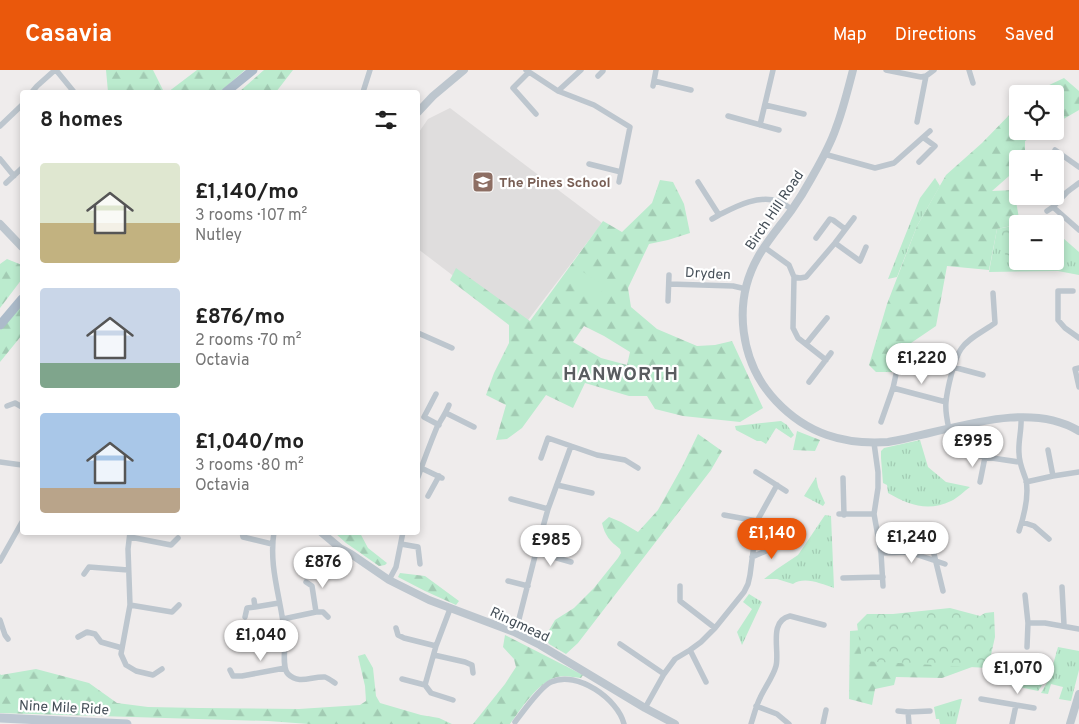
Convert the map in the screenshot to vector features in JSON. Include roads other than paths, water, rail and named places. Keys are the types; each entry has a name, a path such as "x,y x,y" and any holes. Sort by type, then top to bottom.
{"main road":[{"path":"228,90 253,70"},
{"path":"0,325 20,300"},
{"name":"Nine Mile Ride","path":"0,718 127,724"}],"street":[{"path":"34,90 55,70 72,90"},
{"path":"364,90 370,70"},
{"path":"420,110 433,96 464,70"},
{"path":"558,91 581,70"},
{"path":"598,76 602,70"},
{"path":"656,70 653,84 691,90"},
{"path":"760,125 773,70"},
{"name":"Birch Hill Road","path":"853,70 836,129 824,154 792,209 764,247 751,270 743,302 742,322 747,351 757,376 771,396 797,421 820,433 842,440 874,443 904,440 987,421 1021,417 1055,420 1079,431"},
{"path":"886,70 921,76 926,76 934,70"},
{"path":"969,70 974,83"},
{"path":"536,114 513,88 528,71 558,91 594,105 633,128 619,182"},
{"path":"917,122 926,76"},
{"path":"765,105 804,114"},
{"path":"0,126 20,108"},
{"path":"728,116 780,130"},
{"path":"824,154 875,168 894,163 930,132"},
{"path":"919,162 935,146 924,138"},
{"path":"1064,156 1079,167"},
{"path":"0,159 14,176"},
{"path":"589,164 621,172"},
{"path":"6,183 20,170"},
{"path":"698,182 719,216"},
{"path":"1079,183 1050,209 1079,230"},
{"path":"712,219 746,202 769,199 780,202 792,209"},
{"path":"794,277 806,277 854,218"},
{"path":"816,238 830,219 845,229"},
{"path":"0,224 20,245"},
{"path":"835,243 860,263 866,247"},
{"path":"764,247 789,265 794,277 792,328 798,338 826,360"},
{"name":"Dryden","path":"668,275 668,301"},
{"name":"Dryden","path":"669,284 733,286 746,289"},
{"path":"1073,291 1058,291 1058,320 1065,328 1079,338"},
{"path":"949,429 946,402 955,360 961,349 969,341 994,323 993,293"},
{"path":"806,344 827,318"},
{"path":"420,334 452,348"},
{"path":"809,382 831,353"},
{"path":"881,422 893,388 900,356"},
{"path":"954,368 983,375"},
{"path":"1079,368 1075,369 1079,387"},
{"path":"893,388 946,402"},
{"path":"436,394 424,417 439,424"},
{"path":"7,406 15,403 20,406"},
{"path":"420,471 439,424 446,414 449,405"},
{"path":"446,414 474,427"},
{"path":"1019,531 1026,497 1026,482 1019,462 1018,450 1021,434 1021,417"},
{"path":"541,458 548,438 587,452 625,460 638,468"},
{"path":"874,443 878,472 878,488 874,514 881,553 883,586"},
{"path":"514,632 548,509 571,446"},
{"path":"953,449 985,457 1019,462"},
{"path":"1048,450 1053,476"},
{"path":"980,482 985,457"},
{"path":"0,462 20,465"},
{"path":"421,468 440,477 428,496"},
{"path":"756,472 786,491"},
{"path":"1026,482 1079,472"},
{"path":"843,478 841,515 874,514"},
{"path":"557,485 592,493"},
{"path":"645,708 664,674 675,659 701,642 744,592 748,584 757,521 777,486"},
{"path":"511,500 548,509"},
{"path":"724,515 757,521"},
{"path":"1022,522 1034,526 1049,539"},
{"path":"0,561 20,526"},
{"path":"130,535 128,570 130,605 121,654 126,665 136,671 153,675 162,669"},
{"path":"134,535 170,545 178,538"},
{"path":"243,535 243,537 272,544"},
{"path":"274,535 272,544 274,574 283,618 285,668 288,674 297,680 326,677 335,683"},
{"name":"Ringmead","path":"325,535 340,548 389,580 429,600 514,632 540,645 675,724"},
{"name":"Ringmead","path":"331,535 351,554"},
{"path":"389,580 396,567 402,535"},
{"path":"908,536 935,535 934,554 943,591"},
{"path":"752,557 784,543"},
{"path":"401,544 418,547 420,564"},
{"path":"536,552 571,562"},
{"path":"881,553 908,552 945,564"},
{"path":"84,574 89,567 128,570"},
{"path":"843,578 883,577"},
{"path":"508,581 528,586"},
{"path":"306,582 312,586 316,612"},
{"path":"680,586 680,601 715,628"},
{"path":"1062,587 1064,626"},
{"path":"1025,595 1028,648"},
{"path":"245,617 247,608 254,603 279,603"},
{"path":"130,605 172,612 178,604"},
{"path":"425,684 450,608"},
{"path":"283,618 316,612 323,612 328,617"},
{"path":"752,724 756,706 777,664 776,633 781,621 785,617 790,616 824,625"},
{"path":"0,620 8,639"},
{"path":"1028,623 1046,623 1079,629"},
{"path":"396,628 398,635 404,638 436,646"},
{"path":"78,637 87,632 95,634 102,642 122,648"},
{"path":"620,644 664,674"},
{"path":"690,650 706,682"},
{"path":"434,655 465,662 472,666 473,673"},
{"path":"230,670 233,676 242,676 285,668"},
{"path":"402,679 425,684 431,693 440,700 453,700"},
{"path":"515,722 524,717 540,692 550,682 564,679 579,681 593,688 605,697 622,716 624,724"},
{"path":"1070,724 1079,697"},
{"path":"981,699 1034,708"},
{"path":"1012,724 1016,705"},
{"path":"756,706 777,714 789,724"},
{"path":"822,724 826,710"},
{"path":"898,711 930,711"},
{"path":"908,712 909,724"}],"place":[{"name":"The Pines School","path":"483,182"}],"district":[{"name":"HANWORTH","path":"621,373"}]}
